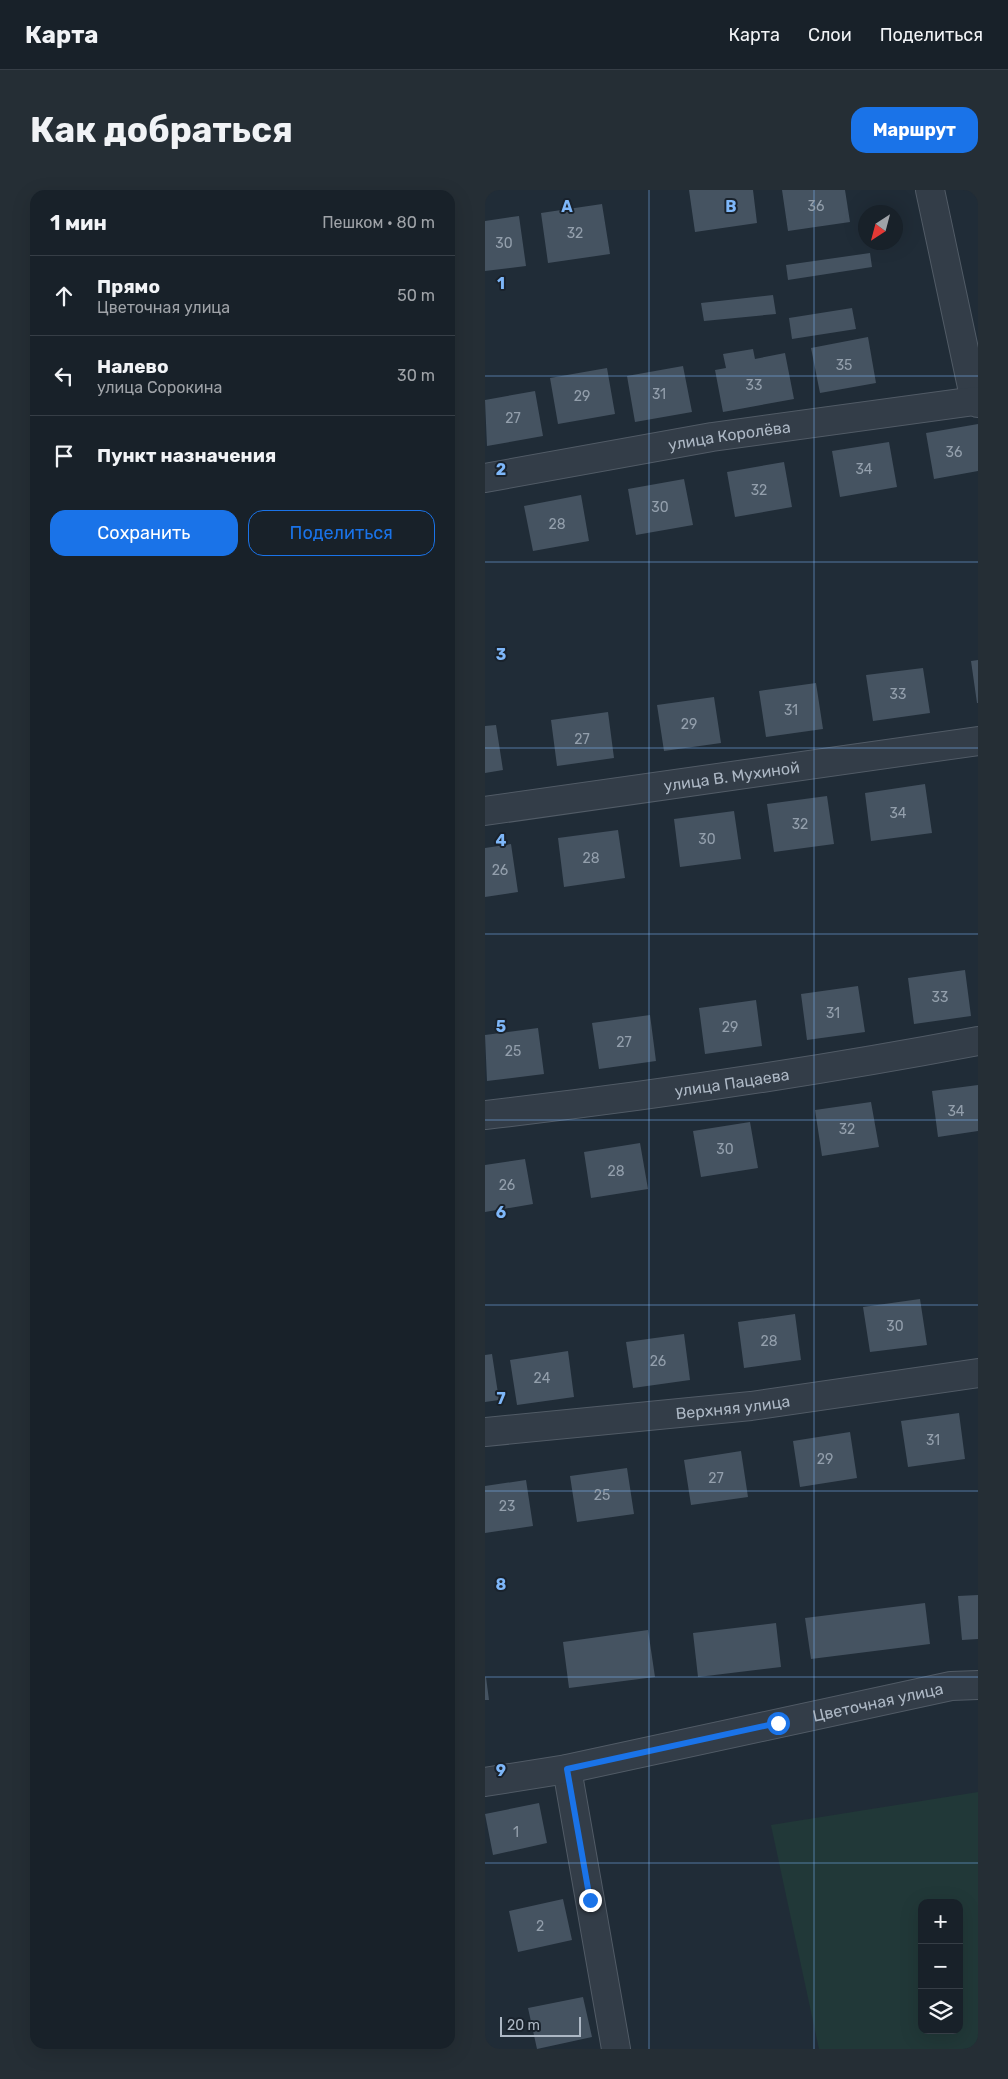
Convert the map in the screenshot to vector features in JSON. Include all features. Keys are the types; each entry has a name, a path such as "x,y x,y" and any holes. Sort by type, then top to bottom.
{"street":[{"path":"930,190 976,402"},
{"name":"улица Королёва","path":"485,478 712,437 976,402"},
{"name":"улица В. Мухиной","path":"485,811 978,741"},
{"name":"улица Пацаева","path":"485,1114 628,1098 875,1060 978,1042"},
{"name":"Верхняя улица","path":"485,1432 751,1406 978,1373"},
{"name":"Цветочная улица","path":"485,1782 567,1769 951,1686 978,1685"},
{"path":"567,1769 616,2049"}],"green space":[{"path":"978,1792 978,2049 819,2049 771,1825"}],"building":[{"path":"689,190 753,190 757,223 695,232"},
{"path":"782,190 845,190 850,222 788,231"},
{"path":"602,204 610,254 548,263 541,213"},
{"path":"519,216 526,266 485,271 485,221"},
{"path":"870,253 872,267 788,280 786,265"},
{"path":"773,295 776,314 704,321 701,303"},
{"path":"852,308 856,329 792,339 789,318"},
{"path":"868,337 876,383 820,393 811,348"},
{"path":"753,349 755,359 785,353 794,399 723,412 715,370 726,368 723,354"},
{"path":"683,366 692,412 635,422 627,376"},
{"path":"607,368 615,414 558,424 550,378"},
{"path":"535,391 543,436 487,446 485,400"},
{"path":"978,424 978,471 934,479 926,433"},
{"path":"889,442 897,487 840,497 832,451"},
{"path":"784,462 792,507 735,517 727,472"},
{"path":"684,479 693,525 636,535 628,489"},
{"path":"581,495 589,541 533,551 524,506"},
{"path":"978,660 978,703 977,703 971,661"},
{"path":"923,668 930,713 873,721 866,675"},
{"path":"816,683 823,729 766,737 759,691"},
{"path":"714,697 721,743 664,751 657,705"},
{"path":"608,712 614,758 557,766 551,720"},
{"path":"496,725 503,770 485,773 485,726"},
{"path":"925,784 932,833 871,841 865,793"},
{"path":"827,796 834,844 774,852 767,804"},
{"path":"734,811 741,859 680,867 674,819"},
{"path":"618,830 625,878 564,887 558,838"},
{"path":"511,844 518,892 485,897 485,848"},
{"path":"965,970 971,1016 914,1024 908,978"},
{"path":"858,986 865,1032 807,1040 801,994"},
{"path":"756,1000 762,1046 705,1054 699,1008"},
{"path":"650,1015 656,1061 599,1069 592,1023"},
{"path":"538,1028 544,1074 487,1081 485,1035"},
{"path":"978,1085 978,1131 938,1137 932,1091"},
{"path":"871,1102 879,1147 822,1156 815,1110"},
{"path":"750,1122 758,1168 701,1177 693,1131"},
{"path":"640,1143 648,1189 591,1198 584,1152"},
{"path":"525,1159 533,1204 485,1212 485,1165"},
{"path":"920,1299 927,1345 870,1352 863,1307"},
{"path":"795,1314 801,1360 744,1368 738,1322"},
{"path":"684,1334 690,1380 633,1388 626,1342"},
{"path":"568,1351 574,1397 517,1405 510,1360"},
{"path":"492,1354 499,1400 485,1402 485,1355"},
{"path":"959,1413 965,1459 908,1467 901,1421"},
{"path":"850,1432 857,1478 800,1487 793,1441"},
{"path":"741,1451 748,1497 691,1505 684,1460"},
{"path":"627,1468 634,1514 577,1522 570,1476"},
{"path":"526,1480 533,1526 485,1533 485,1486"},
{"path":"978,1595 978,1639 962,1640 958,1596"},
{"path":"925,1603 930,1644 811,1659 805,1618"},
{"path":"776,1623 781,1667 698,1677 693,1633"},
{"path":"648,1630 655,1677 569,1688 563,1642"},
{"path":"486,1677 489,1700 485,1700"},
{"path":"539,1803 547,1843 493,1855 485,1814"},
{"path":"563,1899 572,1940 518,1952 509,1911"},
{"path":"583,1997 592,2037 537,2049 528,2008"}],"route":[{"path":"590,1900 567,1769 778,1723"}]}
